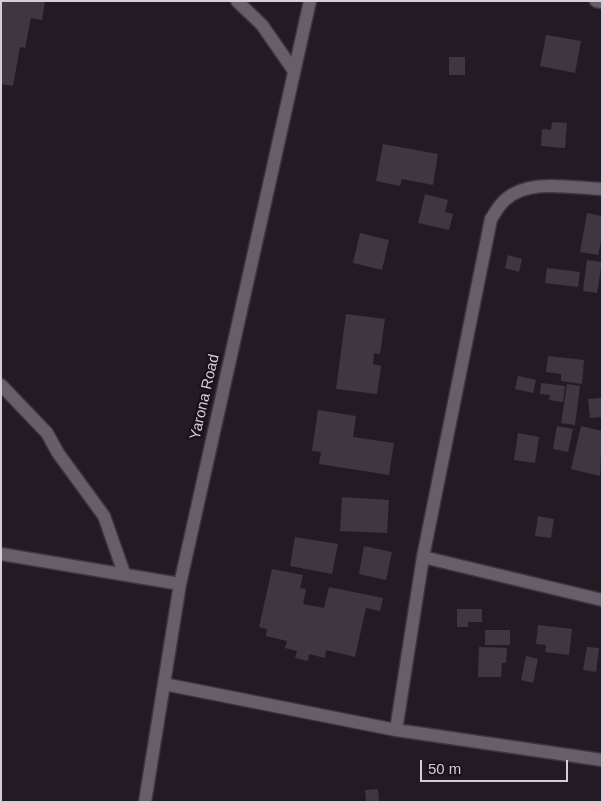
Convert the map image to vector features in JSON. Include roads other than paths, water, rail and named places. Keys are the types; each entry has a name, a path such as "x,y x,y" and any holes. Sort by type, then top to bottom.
{"street":[{"path":"237,1 262,25 294,71"},
{"name":"Yarona Road","path":"145,802 180,584 310,1"},
{"path":"596,1 602,2"},
{"path":"396,730 423,557 491,219 504,201 518,191 534,187 602,189"},
{"path":"1,385 47,433 58,453 104,516 124,572"},
{"path":"1,554 124,572 180,584"},
{"path":"423,557 602,600"},
{"path":"164,684 396,730 602,760"}]}
